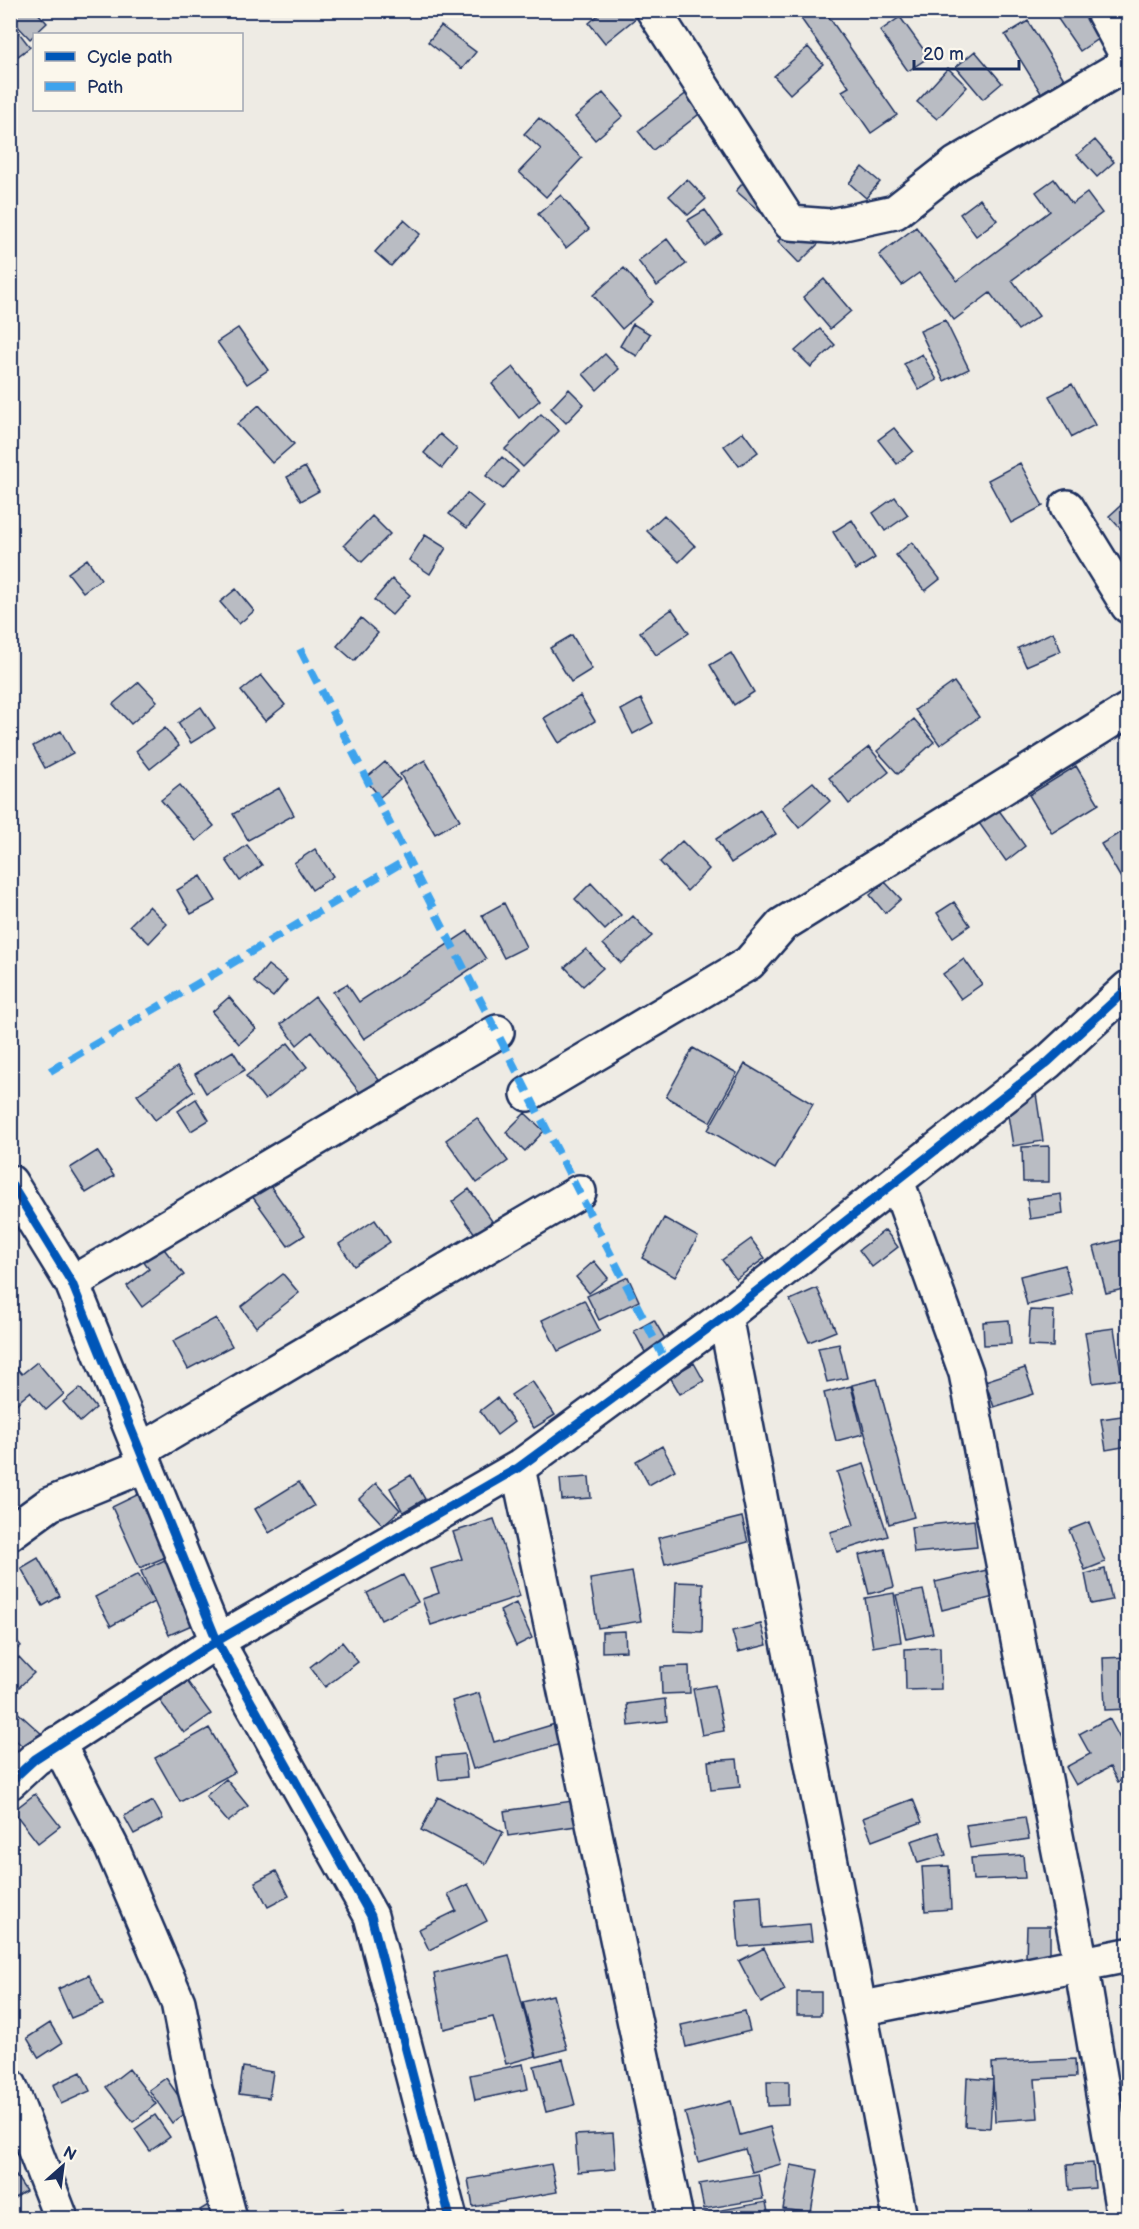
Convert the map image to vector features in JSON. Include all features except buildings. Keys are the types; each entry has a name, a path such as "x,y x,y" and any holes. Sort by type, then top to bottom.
{"street":[{"path":"653,10 790,223 830,226 895,212 956,164 1128,63"},
{"path":"1102,10 1128,58"},
{"path":"1067,507 1128,606"},
{"path":"528,1094 749,963 782,925 1128,710"},
{"path":"10,1782 35,1759 58,1743 217,1641 518,1468 724,1316 897,1181 1048,1062 1128,988"},
{"path":"72,1282 496,1032"},
{"path":"897,1181 966,1373 1081,1964 1124,2218"},
{"path":"10,1533 50,1504 143,1458 579,1192"},
{"path":"15,1199 72,1282 217,1641 371,1916 450,2218"},
{"path":"724,1316 900,2218"},
{"path":"518,1468 676,2218"},
{"path":"58,1743 112,1848 178,2002 195,2089 230,2218"},
{"path":"860,2008 1128,1955"},
{"path":"10,2086 61,2218"}],"marked path":[{"path":"300,649 665,1360"},
{"path":"50,1071 408,859"}],"cycle path":[{"path":"10,1782 35,1759 217,1641 518,1468 725,1316 1048,1062 1128,988"},
{"path":"10,1182 72,1283 217,1641 371,1916 450,2218"}]}
